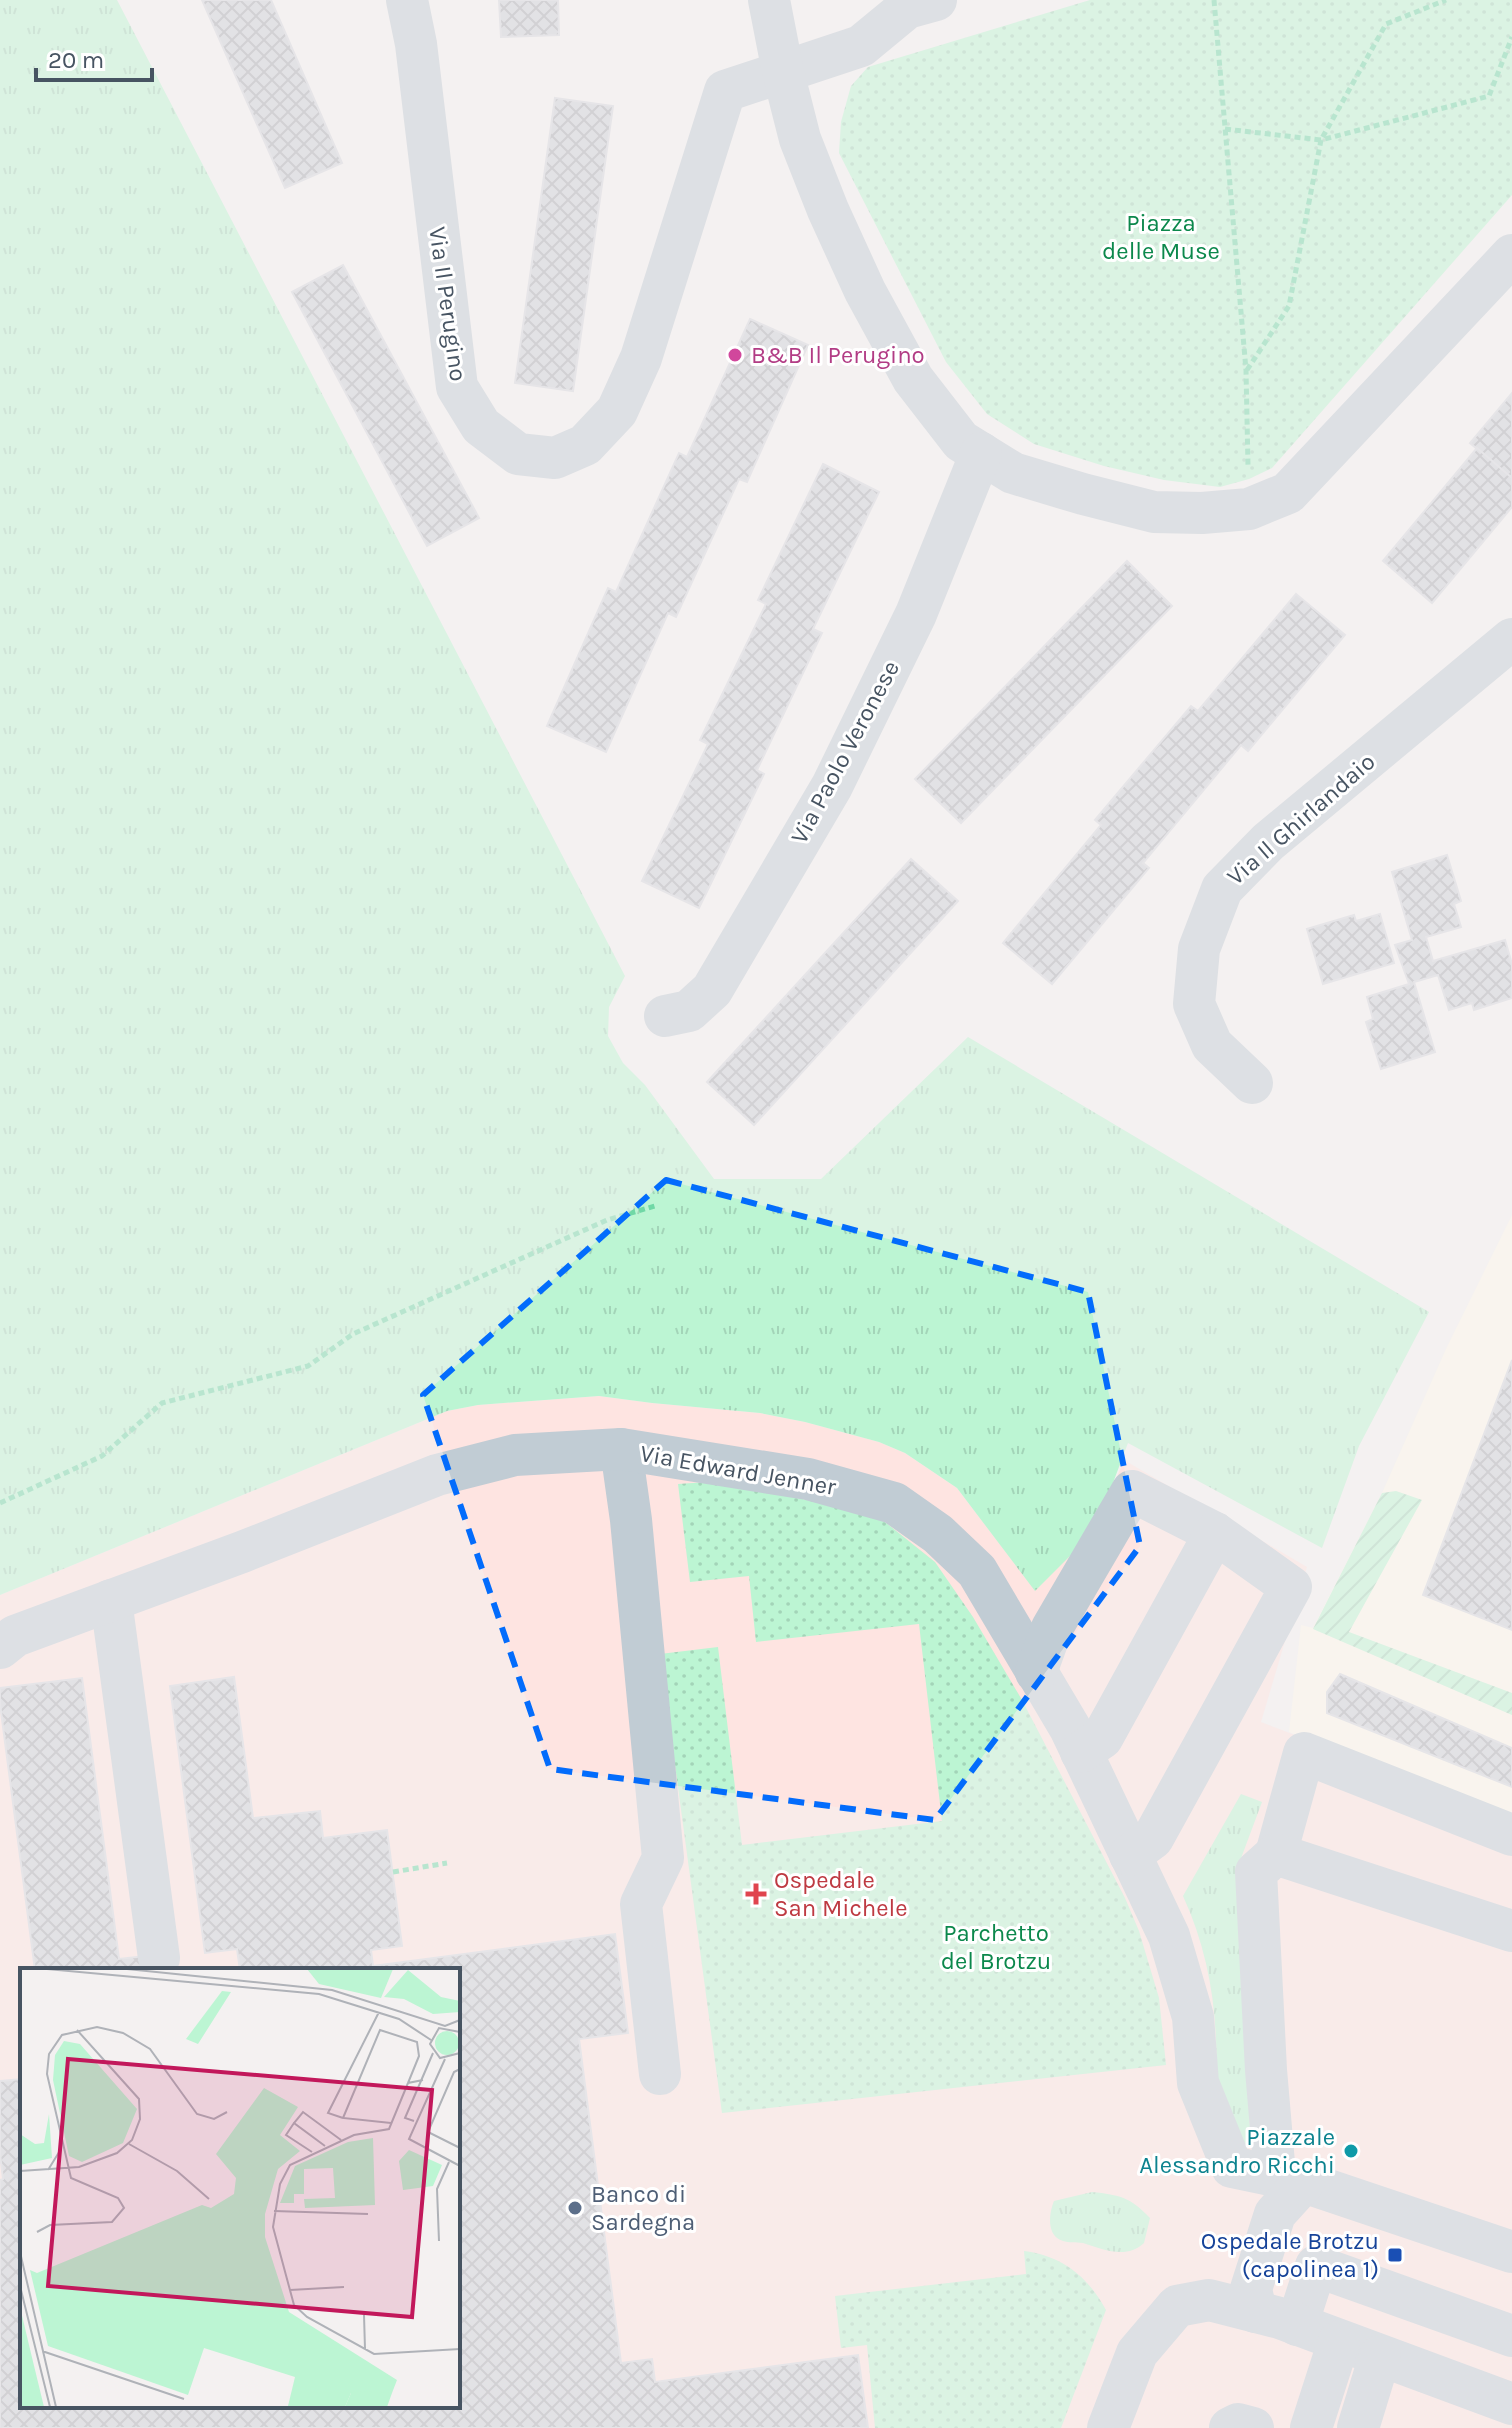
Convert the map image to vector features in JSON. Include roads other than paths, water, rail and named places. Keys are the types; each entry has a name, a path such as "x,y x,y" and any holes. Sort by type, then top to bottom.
{"street":[{"name":"Via Il Perugino","path":"407,0 416,44 457,387 481,426 518,454 555,458 585,445 617,411 641,358 725,91 783,72"},
{"path":"769,0 800,139 865,291 913,379 961,441 1013,473 1154,512 1202,513 1249,509 1288,493 1512,255"},
{"path":"783,72 861,46 909,3"},
{"name":"Via Paolo Veronese","path":"665,1016 689,1011 712,990 832,786 916,614 981,453"},
{"name":"Via Il Ghirlandaio","path":"1252,1083 1212,1045 1194,1004 1199,949 1222,889 1268,842 1512,639"},
{"path":"621,1449 631,1520 663,1858 641,1904 660,2074"},
{"name":"Via Edward Jenner","path":"0,1648 15,1636 242,1552 437,1475 515,1455 621,1449 808,1479 894,1503 938,1534 977,1571 1081,1752 1169,1936 1193,2017 1198,2083 1232,2167 1290,2178"},
{"path":"1036,1672 1052,1628 1132,1491 1215,1533 1291,1587 1153,1838 1130,1855"},
{"path":"1081,1752 1102,1738 1215,1533"},
{"path":"111,1600 159,1958"},
{"path":"1256,2312 1251,2289 1290,2178 1265,2055 1256,1872 1276,1854 1304,1753 1512,1835"},
{"path":"1276,1854 1512,1931"},
{"path":"1290,2178 1512,2252"},
{"path":"1297,2325 1316,2266 1512,2336"},
{"path":"1108,2428 1137,2353 1177,2306 1209,2300 1297,2325 1512,2404"},
{"path":"1311,2428 1339,2341"},
{"path":"1358,2428 1380,2356"},
{"path":"1230,2428 1238,2424 1253,2428"}],"place":[{"name":"B&B Il Perugino","path":"735,355"},
{"name":"Ospedale San Michele","path":"756,1894"},
{"name":"Piazzale Alessandro Ricchi","path":"1351,2151"},
{"name":"Banco di Sardegna","path":"575,2208"},
{"name":"Ospedale Brotzu (capolinea 1)","path":"1395,2255"}],"park label":[{"name":"Piazza delle Muse","path":"1161,237"},
{"name":"Parchetto del Brotzu","path":"996,1947"}]}
